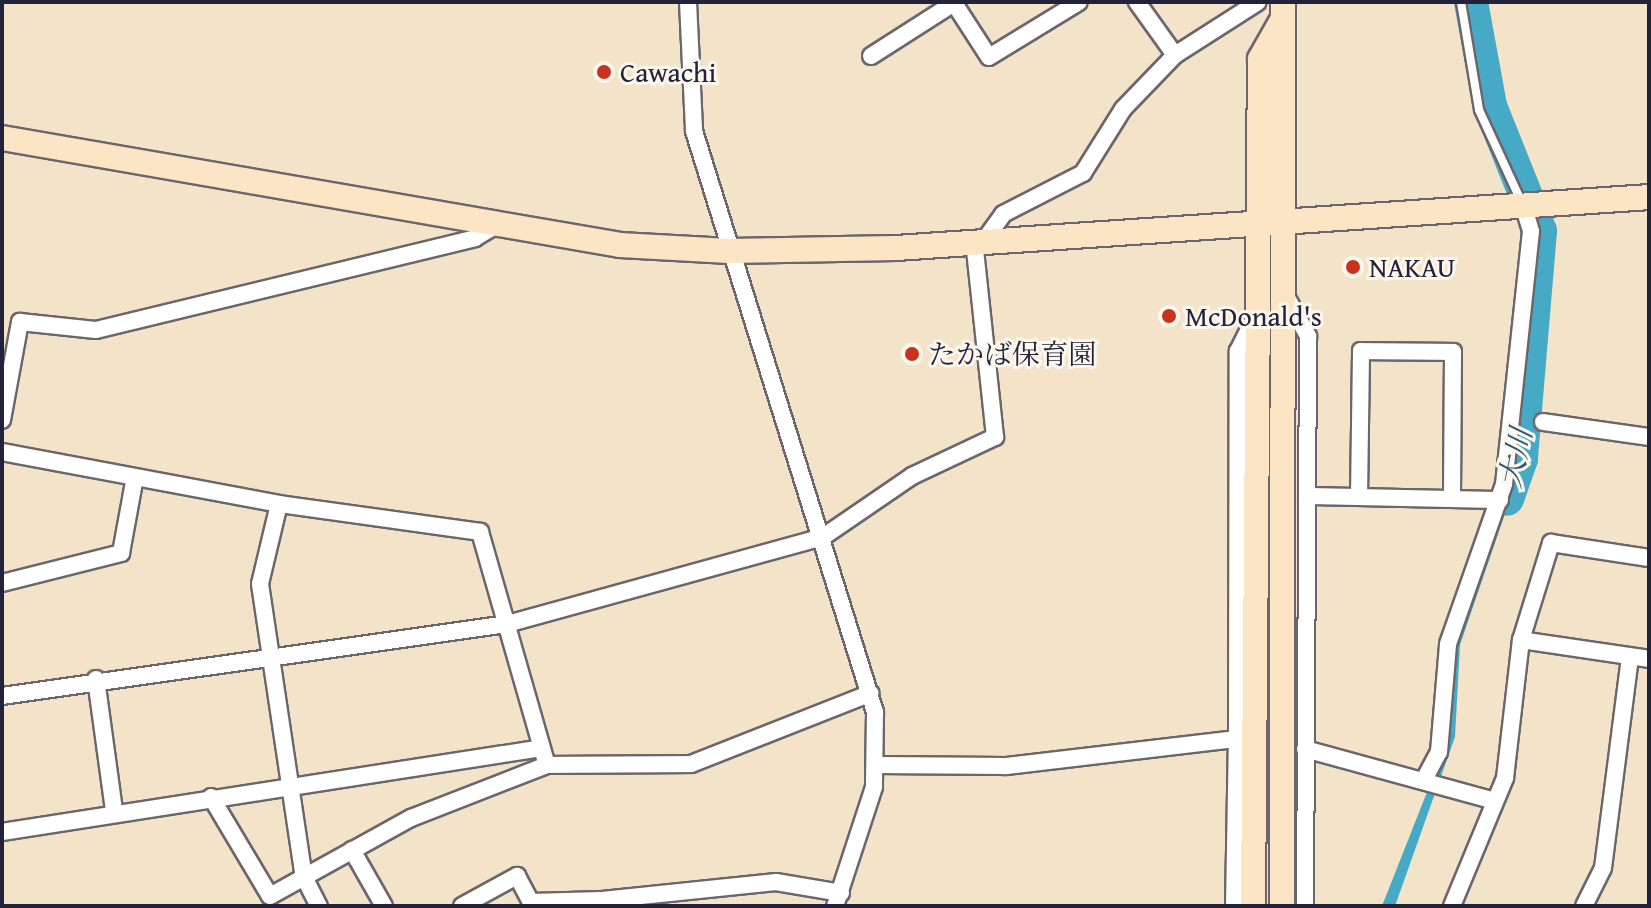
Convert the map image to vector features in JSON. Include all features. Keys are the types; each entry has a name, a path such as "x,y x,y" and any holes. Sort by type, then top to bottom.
{"street":[{"path":"462,906 517,876 531,902 602,903 776,882 838,900 876,765 871,693 729,251 694,131 688,2"},
{"path":"871,56 954,3 989,57 1079,2"},
{"path":"1137,2 1175,55"},
{"path":"2,696 96,679 273,658 507,624 823,537 912,476 995,437 979,242 1003,214 1083,173 1123,109 1175,55 1258,2"},
{"path":"1282,906 1286,296 1272,222 1260,59 1283,11"},
{"path":"2,138 497,225 729,251 979,242 1649,197"},
{"path":"1431,780 1439,752 1448,644 1500,500 1531,231 1523,205"},
{"path":"1253,906 1259,309 1272,222"},
{"path":"2,420 20,322 96,330 475,238 497,225"},
{"path":"1286,296 1308,336 1305,906"},
{"path":"1234,906 1238,351 1259,309"},
{"path":"1359,497 1361,351 1453,352 1452,497"},
{"path":"1543,422 1649,437"},
{"path":"2,452 279,504 480,532 547,765"},
{"path":"2,583 121,553 135,477"},
{"path":"1307,496 1500,500"},
{"path":"279,504 260,584 304,877 319,906"},
{"path":"1452,906 1505,778 1521,640 1551,543 1649,558"},
{"path":"1521,640 1649,659"},
{"path":"1584,906 1603,868 1630,657"},
{"path":"96,679 114,810"},
{"path":"211,797 270,896 411,818 547,765 691,764 871,693"},
{"path":"876,765 1006,766 1237,739"},
{"path":"2,832 114,810 542,748"},
{"path":"1305,749 1431,780 1495,801"},
{"path":"352,850 384,906"}],"lane":[{"path":"1461,2 1479,110 1523,205"}],"water":[{"path":"1518,456 1524,458 1460,645 1455,737 1395,906 1382,906 1446,744 1454,645"}],"waterway":[{"name":"大川","path":"1471,2 1490,106 1540,231 1521,459 1507,499"}],"place":[{"name":"Cawachi","path":"604,72"},
{"name":"NAKAU","path":"1353,267"},
{"name":"McDonald's","path":"1169,316"},
{"name":"たかば保育園","path":"912,354"}]}
